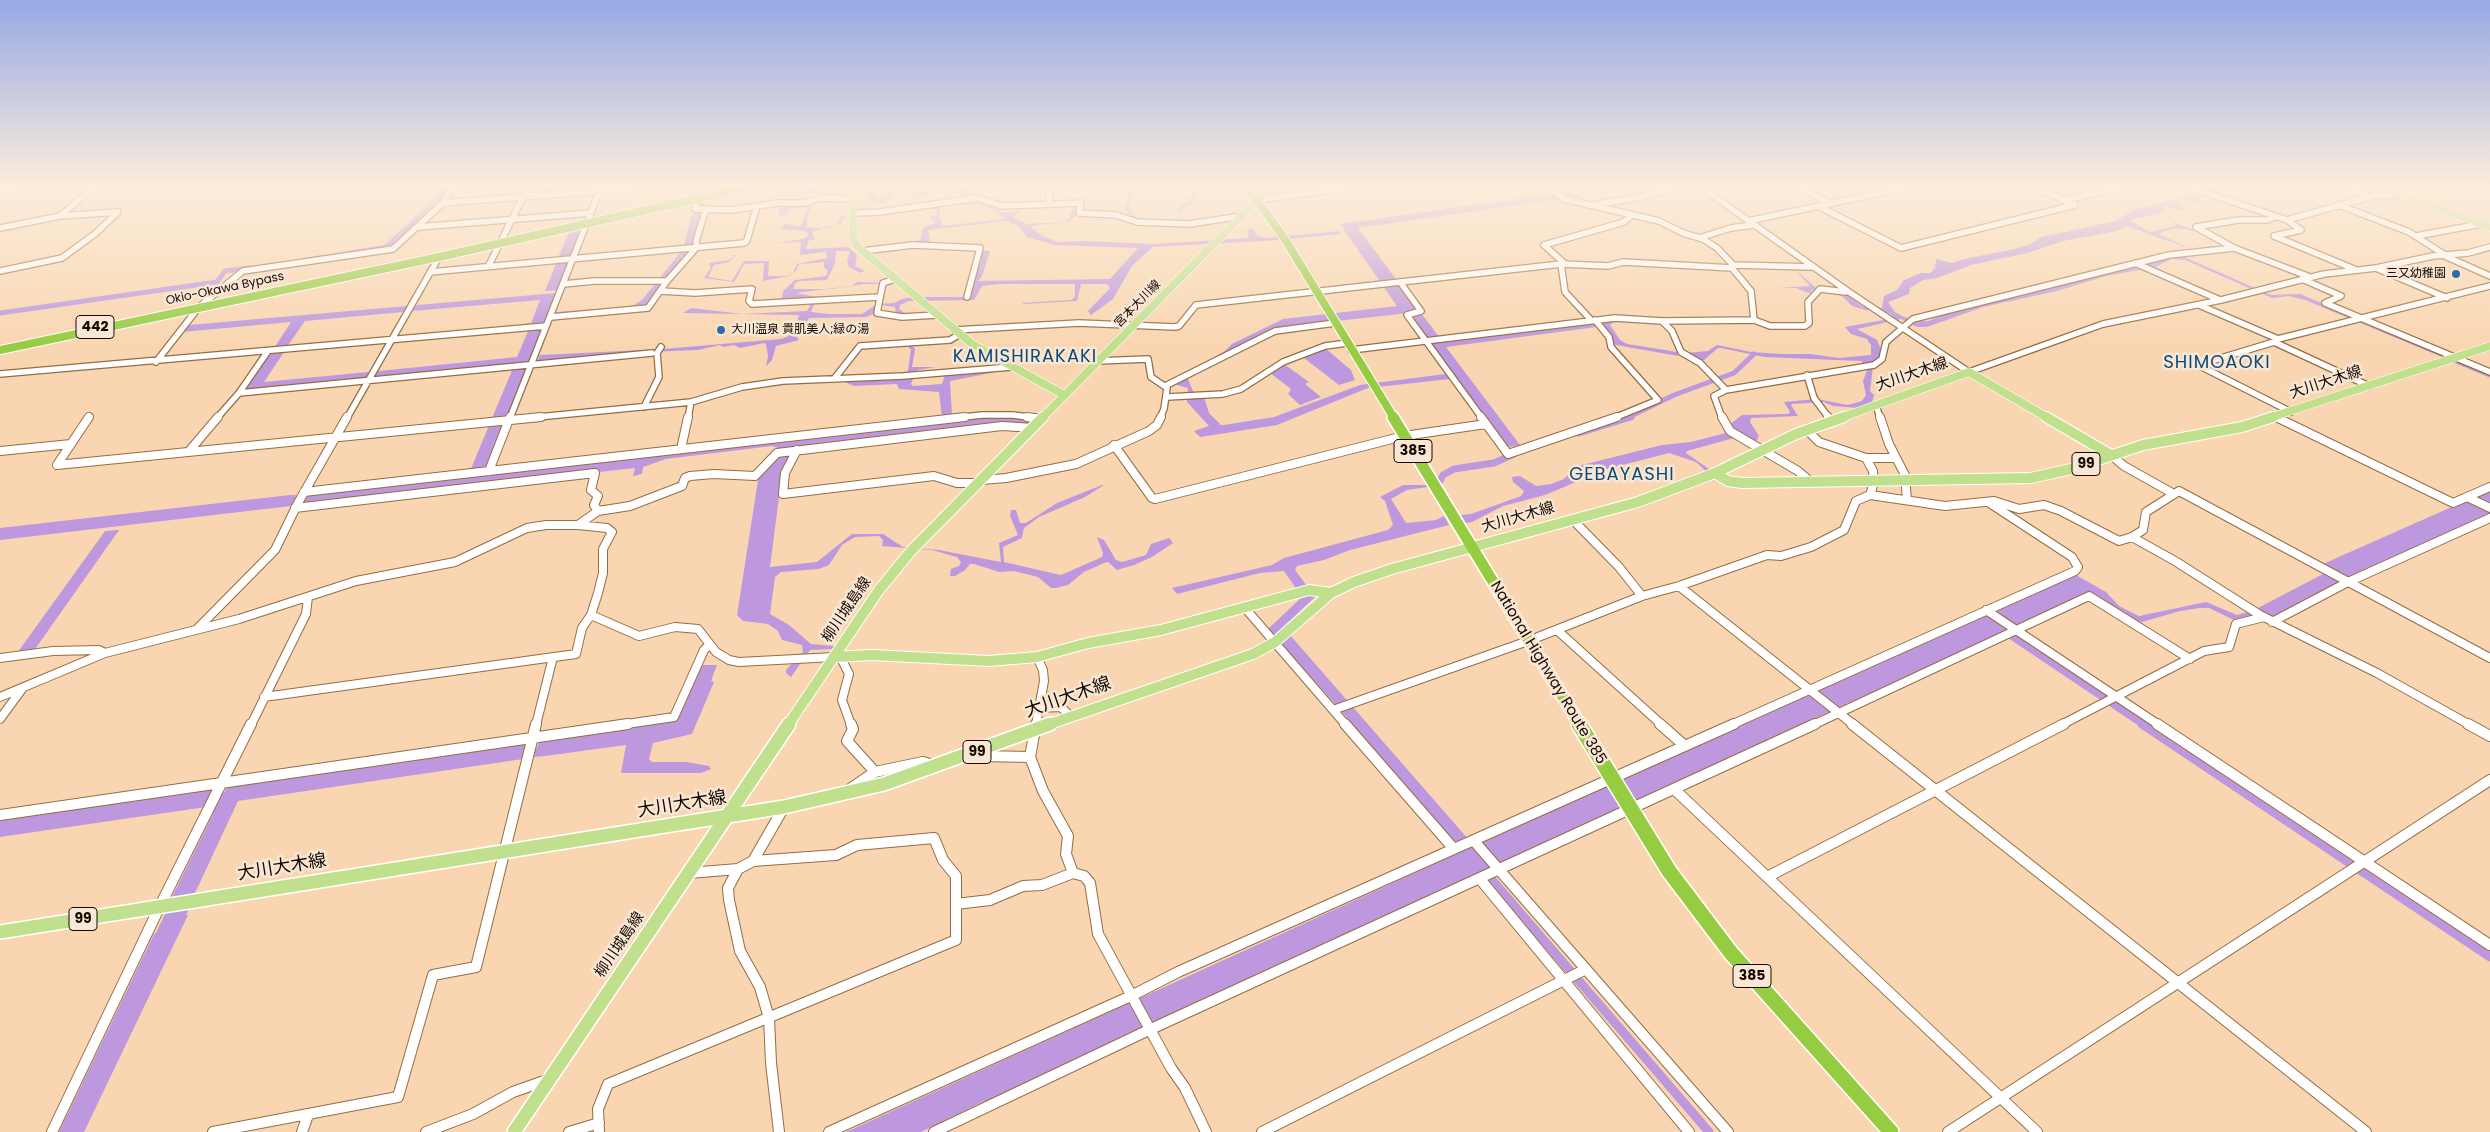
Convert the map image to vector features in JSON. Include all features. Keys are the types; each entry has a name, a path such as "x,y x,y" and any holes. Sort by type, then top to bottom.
{"highway":[{"name":"Okio-Okawa Bypass","path":"0,348 438,257 509,240"},
{"name":"National Highway Route 385","path":"1285,240 1328,314 1459,525 1612,780 1669,871 1731,953 1891,1132"},
{"name":"Okio-Okawa Bypass","path":"196,307 501,242"}],"main road":[{"path":"855,240 862,251 957,332 1011,367 1064,395"},
{"name":"宮本大川線","path":"1064,395 1217,240"},
{"name":"大川大木線","path":"1715,473 1728,481 1742,483 1905,482 2031,478 2071,469 2144,445 2226,431 2276,417 2490,346"},
{"name":"大川大木線","path":"0,932 726,817 845,794 934,767 1035,728 1231,663 1275,642 1331,593 1354,582 1392,569 1638,502 1715,473 1831,420 1969,372 2111,455"},
{"name":"柳川城島線","path":"517,1131 548,1080 726,817 838,657 879,590 906,557 1064,395"},
{"path":"838,657 872,656 989,661 1037,657 1088,643 1161,630 1309,590 1331,593"}],"street":[{"path":"0,271 62,258 87,240"},
{"path":"156,362 196,307 243,271 393,249 404,240"},
{"path":"489,471 510,420 544,326 551,315 580,240"},
{"path":"551,315 648,308 661,291 663,281 694,247 696,240"},
{"path":"430,272 746,242 747,240"},
{"path":"1399,282 1421,311 1407,315 1508,454 1610,420 1658,400 1612,348 1609,337 1565,292 1563,264 1544,245 1562,240"},
{"path":"1702,240 1716,248 1733,266 1751,290 1754,320"},
{"path":"1774,240 1893,323 1969,372 2088,328 2221,300 2310,277 2376,268 2490,247"},
{"path":"1885,240 1901,248 1934,240"},
{"path":"2219,240 2234,248 2310,277"},
{"path":"2283,240 2355,270"},
{"path":"2422,240 2445,255 2490,276"},
{"path":"490,265 501,242"},
{"path":"862,251 919,245 980,248 967,297"},
{"path":"1811,482 1798,471 1761,451 1732,432 1723,421 1721,410 1714,396 1726,390 1877,364 1884,354 1886,342 1911,321 1972,303 2181,252 2234,248"},
{"path":"197,629 274,550 299,500 438,257"},
{"path":"834,379 860,346 954,340 957,332 1079,323 1175,327 1179,326 1196,305 1563,264 1608,266 1622,262 1813,267"},
{"path":"2136,263 2221,300"},
{"path":"2376,268 2449,298"},
{"path":"895,279 883,284 877,313 902,317 936,315"},
{"path":"2302,279 2341,296 2324,303 2490,372"},
{"path":"564,284 594,281 663,281"},
{"path":"2291,412 2198,366 2301,332 2307,333 2359,317 2449,298 2490,286"},
{"path":"661,291 695,292 752,289 749,301 752,304 879,297"},
{"path":"1167,398 1223,394 1241,389 1283,362 1325,346 1349,347 1425,340 1615,318 1662,321 1754,320 1770,326 1805,326 1809,323 1808,302 1818,290 1849,292"},
{"path":"2199,305 2368,386"},
{"path":"1662,321 1672,331 1681,352 1700,364 1726,390"},
{"path":"1165,386 1276,331 1335,323"},
{"path":"0,374 156,362 544,326"},
{"path":"190,450 239,393 268,351"},
{"path":"239,393 370,377 531,364 657,351 659,377 644,406"},
{"path":"797,450 785,473 783,494 934,476 958,483 980,481 1006,478 1076,464 1153,428 1160,420 1167,398 1167,388 1151,377 1148,359 1097,361"},
{"path":"89,417 57,465 190,450 691,402 752,385 783,381 1011,367"},
{"path":"1807,375 1814,398 1831,420"},
{"path":"681,449 691,402"},
{"path":"1876,405 1888,444 1905,475 1907,500"},
{"path":"299,500 489,471 982,415 1013,415 1039,422"},
{"path":"2276,417 2452,503 2490,487"},
{"path":"578,525 598,511 630,506 682,486 685,478 690,476 755,476 777,453 1039,422"},
{"path":"1114,445 1152,498 1156,499 1404,436 1486,424"},
{"path":"1807,430 1819,442 1866,458 1896,458"},
{"path":"0,451 71,444"},
{"path":"2111,455 2124,466 2174,494"},
{"path":"1866,458 1872,466 1874,482 1870,495"},
{"path":"299,500 595,474 591,490 598,496 594,505 598,511"},
{"path":"1333,710 1528,641 1642,596 1679,586 1767,555 1781,556 1801,551 1835,536 1847,526 1856,501 1870,495 1949,507 1994,501 2019,509 2044,505 2072,516 2112,540 2124,541 2145,528 2146,512 2178,491 2490,658"},
{"path":"2467,497 2490,508"},
{"path":"829,1132 1134,999 1178,972 1454,849 1475,842 2075,571 2078,567 2072,557 1988,502"},
{"path":"2272,622 2346,581 2490,518"},
{"path":"1573,520 1620,566 1642,596"},
{"path":"0,697 105,652 239,619 373,577 455,562 527,528 546,525 578,525 607,528 612,532 603,549 603,573 591,615 582,628 576,654 264,697"},
{"path":"2132,537 2175,561 2264,618 2377,673 2490,736"},
{"path":"1679,586 2366,1132"},
{"path":"934,1132 1151,1029 1630,809 1836,711 2089,596 2190,659"},
{"path":"52,1132 306,614 308,597"},
{"path":"1244,608 1454,849"},
{"path":"1988,611 2490,945"},
{"path":"591,615 639,636 675,627 692,627 702,632 709,645 722,657 738,662 838,657 848,674 842,700 853,729 847,741 875,772"},
{"path":"1767,877 2204,651 2229,647 2236,624 2244,624 2264,618"},
{"path":"1556,630 1685,746"},
{"path":"0,815 221,785 674,717 704,650 709,645"},
{"path":"0,658 53,651 99,650 105,652"},
{"path":"1037,657 1043,670 1044,681 1030,757 1043,791 1068,836 1066,854 1074,873"},
{"path":"213,1132 398,1097 433,975 476,967 553,658"},
{"path":"0,719 23,687"},
{"path":"1039,708 1061,707 1070,716"},
{"path":"974,753 980,756 1030,757"},
{"path":"845,794 856,783 875,772 923,762 932,764 934,767"},
{"path":"1948,1132 2490,780"},
{"path":"1674,788 2037,1132"},
{"path":"754,861 784,807"},
{"path":"569,1132 599,1128 598,1109 608,1084 956,940 956,876 943,860 934,838 857,845 836,855 754,861 738,869 689,873"},
{"path":"1475,842 1728,1132"},
{"path":"738,869 728,888 740,951 760,987 769,1018 772,1080 779,1132"},
{"path":"956,904 990,900 1023,886 1051,882 1074,873 1084,876 1090,883 1098,934 1171,1068 1185,1088 1206,1132"},
{"path":"1480,879 1689,1132"},
{"path":"1262,1132 1586,969"},
{"path":"426,1132 473,1114 513,1092 548,1080"},
{"path":"302,1132 308,1115"}],"shaded area":[{"path":"390,240 401,240 393,247 301,262 304,258 384,245"},
{"path":"566,240 578,240 571,257 558,258"},
{"path":"685,240 697,240 696,244 660,285 664,285 647,307 555,316 555,312 631,307 642,300 683,249"},
{"path":"798,240 815,240 809,240 806,249 848,247 857,255 855,266 864,271 861,273 849,267 847,261 850,251 836,251 835,263 827,280 799,281 795,283 793,289 827,289 796,293 817,297 811,312 862,314 877,304 894,303 902,299 914,297 970,297 983,251 990,251 982,276 978,281 1110,279 1138,248 1055,245 1037,240 1155,244 1220,240 1281,240 1153,247 1132,266 1113,299 1091,315 1088,311 1110,288 1107,284 1081,284 1077,301 1024,304 1022,303 1071,300 1075,297 1075,284 1000,284 982,286 974,300 909,301 900,305 899,309 905,313 929,313 908,316 896,314 895,307 880,305 876,312 867,317 809,318 797,337 799,340 776,346 772,360 766,366 768,356 766,344 764,343 740,348 734,345 723,347 720,345 698,350 649,352 537,362 540,355 663,349 787,337 795,328 799,315 683,313 691,308 742,314 807,311 812,302 798,298 783,301 770,300 782,298 783,291 795,280 826,276 828,271 824,267 824,262 798,265 797,270 793,273 797,264 827,258 826,252 800,255 801,242 777,243"},
{"path":"929,240 930,245 883,246"},
{"path":"1351,240 1367,240 1442,341 1617,319 1660,322 1614,322 1610,325 1620,340 1627,344 1677,352 1678,356 1613,344 1604,326 1446,347 1520,445 1508,447 1409,313 1273,328 1210,363 1207,362 1232,344 1283,319 1397,306"},
{"path":"2037,240 2069,240 2027,253 1971,265 1937,278 1923,280 1910,288 1909,294 1888,302 1895,312 1902,316 1916,321 1928,321 1951,312 2075,280 2169,257 2182,256 2271,295 2300,294 2447,355 2442,357 2305,300 2289,296 2272,298 2185,260 2171,259 2156,267 2106,276 2057,291 1983,307 1927,327 1917,327 1901,319 1857,329 1877,340 1882,352 1873,367 1870,391 1874,395 1872,402 1858,408 1833,406 1824,402 1792,404 1798,416 1751,418 1750,422 1759,436 1756,442 1758,445 1729,435 1734,438 1687,451 1686,453 1711,472 1708,473 1696,462 1669,453 1588,474 1576,482 1545,495 1503,506 1472,522 1466,523 1461,515 1471,514 1521,496 1524,491 1513,482 1512,477 1520,476 1536,486 1551,484 1564,479 1577,466 1662,445 1691,442 1726,433 1731,431 1729,425 1742,415 1788,414 1790,412 1784,402 1817,399 1848,405 1862,401 1866,395 1863,381 1868,368 1861,361 1764,357 1721,348 1718,348 1704,360 1699,360 1686,353 1708,351 1717,345 1751,352 1810,354 1839,358 1871,355 1871,345 1867,339 1851,334 1845,327 1889,319 1893,317 1892,315 1884,311 1865,310 1852,306 1842,296 1812,290 1810,293 1796,288 1779,288 1810,286 1792,267 1816,288 1846,294 1863,307 1882,308 1884,296 1897,290 1904,280 1921,273 1930,273 1936,267 1933,265 1937,264 1935,259 1952,263 2030,244"},
{"path":"2165,240 2171,240 2191,249"},
{"path":"739,252 729,262 714,265 708,277 732,281 744,261 769,261 768,276 787,276 793,273 789,276 763,281 764,264 761,263 744,264 734,282 704,278 711,268 709,263 729,260"},
{"path":"570,260 558,290 545,291 557,261"},
{"path":"858,282 883,283 881,284 851,286"},
{"path":"557,293 544,324 530,326 540,300 412,311 417,305"},
{"path":"407,306 403,312 305,321 286,348 273,350 291,322 182,332 189,325"},
{"path":"543,328 529,362 375,377 374,375 379,371 517,357 529,329"},
{"path":"905,343 910,343 915,349 912,367 936,367 917,370 911,384 913,386 942,384 945,375 963,375 1011,369 950,381 952,416 942,417 939,392 899,389 897,384 854,386 845,382 907,377 911,350"},
{"path":"1325,348 1351,370 1355,380 1339,385 1304,358"},
{"path":"284,352 264,382 368,372 368,374 366,378 244,390 270,353"},
{"path":"1284,364 1309,382 1305,384 1321,397 1300,405 1288,394 1291,389 1270,373"},
{"path":"527,367 487,469 470,471 513,368"},
{"path":"1445,374 1450,379 1368,388 1277,425 1200,437 1194,431 1209,426 1187,402 1188,388 1173,384 1185,377 1188,379 1195,396 1204,397 1209,413 1221,425 1224,425 1274,417 1360,385"},
{"path":"981,417 1034,420 1031,425 1004,422 988,427 785,450 772,446 666,459 643,467 642,474 633,476 635,468 304,505 305,501 293,502 291,506 0,540 0,528 290,495 296,495 295,498 307,497 309,494"},
{"path":"791,453 782,474 770,567 817,562 852,534 883,534 903,547 939,550 1001,562 999,543 1018,535 1010,516 1011,510 1016,510 1020,523 1026,523 1057,503 1102,485 1104,485 1085,497 1039,517 1024,528 1022,538 1003,547 1004,562 1061,575 1102,557 1103,553 1097,537 1104,540 1116,560 1122,562 1146,555 1151,544 1169,538 1173,543 1152,557 1134,565 1117,570 1108,562 1104,563 1084,572 1068,585 1051,588 1038,577 1014,571 999,572 974,564 970,564 965,570 955,576 950,576 951,569 959,566 961,562 957,557 932,550 882,546 883,540 879,536 855,537 842,545 829,565 819,569 781,572 775,577 770,614 789,625 811,644 834,646 833,649 810,650 791,677 786,673 786,670 803,652 802,645 782,640 778,631 768,624 743,621 737,615 759,474 780,454"},
{"path":"1403,485 1427,485 1428,487 1407,490 1391,499 1406,523 1436,520 1444,516 1449,525 1350,550 1324,560 1297,566 1295,570 1315,597 1283,627 1469,840 1456,846 1336,705 1268,629 1302,597 1284,571 1260,573 1177,594 1172,588 1272,565 1284,558 1388,530 1393,525 1385,501 1380,497"},
{"path":"2490,490 2490,514 2348,578 2273,618 2236,621 2209,608 2200,608 2180,611 2142,622 2133,621 2088,594 984,1101 921,1132 846,1132 1696,745 1808,695 1817,693 1819,690 2074,574 2106,592 2119,606 2139,616 2206,602 2237,615 2254,610 2325,573 2323,564"},
{"path":"119,530 33,652 15,656 105,531"},
{"path":"702,665 717,665 711,681 714,682 692,734 653,743 649,759 652,762 687,762 709,766 711,769 701,773 621,773 626,745 534,757 535,751 525,752 523,759 238,801 195,893 191,894 184,909 189,909 186,915 188,915 84,1132 59,1132 154,934 166,912 170,911 178,897 172,897 213,814 211,813 220,800 209,801 206,807 0,837 0,817 214,788 212,794 224,793 228,786 528,741 528,750 537,748 540,740 676,719"}],"waterway":[{"path":"0,313 217,282 225,271 250,268"},
{"path":"1627,418 1674,395 1734,373 1754,354"},
{"path":"2449,358 2490,375"},
{"path":"1579,433 1631,417"},
{"path":"1431,484 1440,481 1443,475 1454,469 1494,463 1514,454"},
{"path":"2004,631 2144,725"},
{"path":"2142,724 2490,957"},
{"path":"1486,873 1709,1132"}],"place":[{"name":"三又幼稚園","path":"2456,274"},
{"name":"大川温泉 貴肌美人;緑の湯","path":"721,330"}],"district":[{"name":"KAMISHIRAKAKI","path":"1025,357"},
{"name":"SHIMOAOKI","path":"2217,363"},
{"name":"GEBAYASHI","path":"1622,475"}]}
